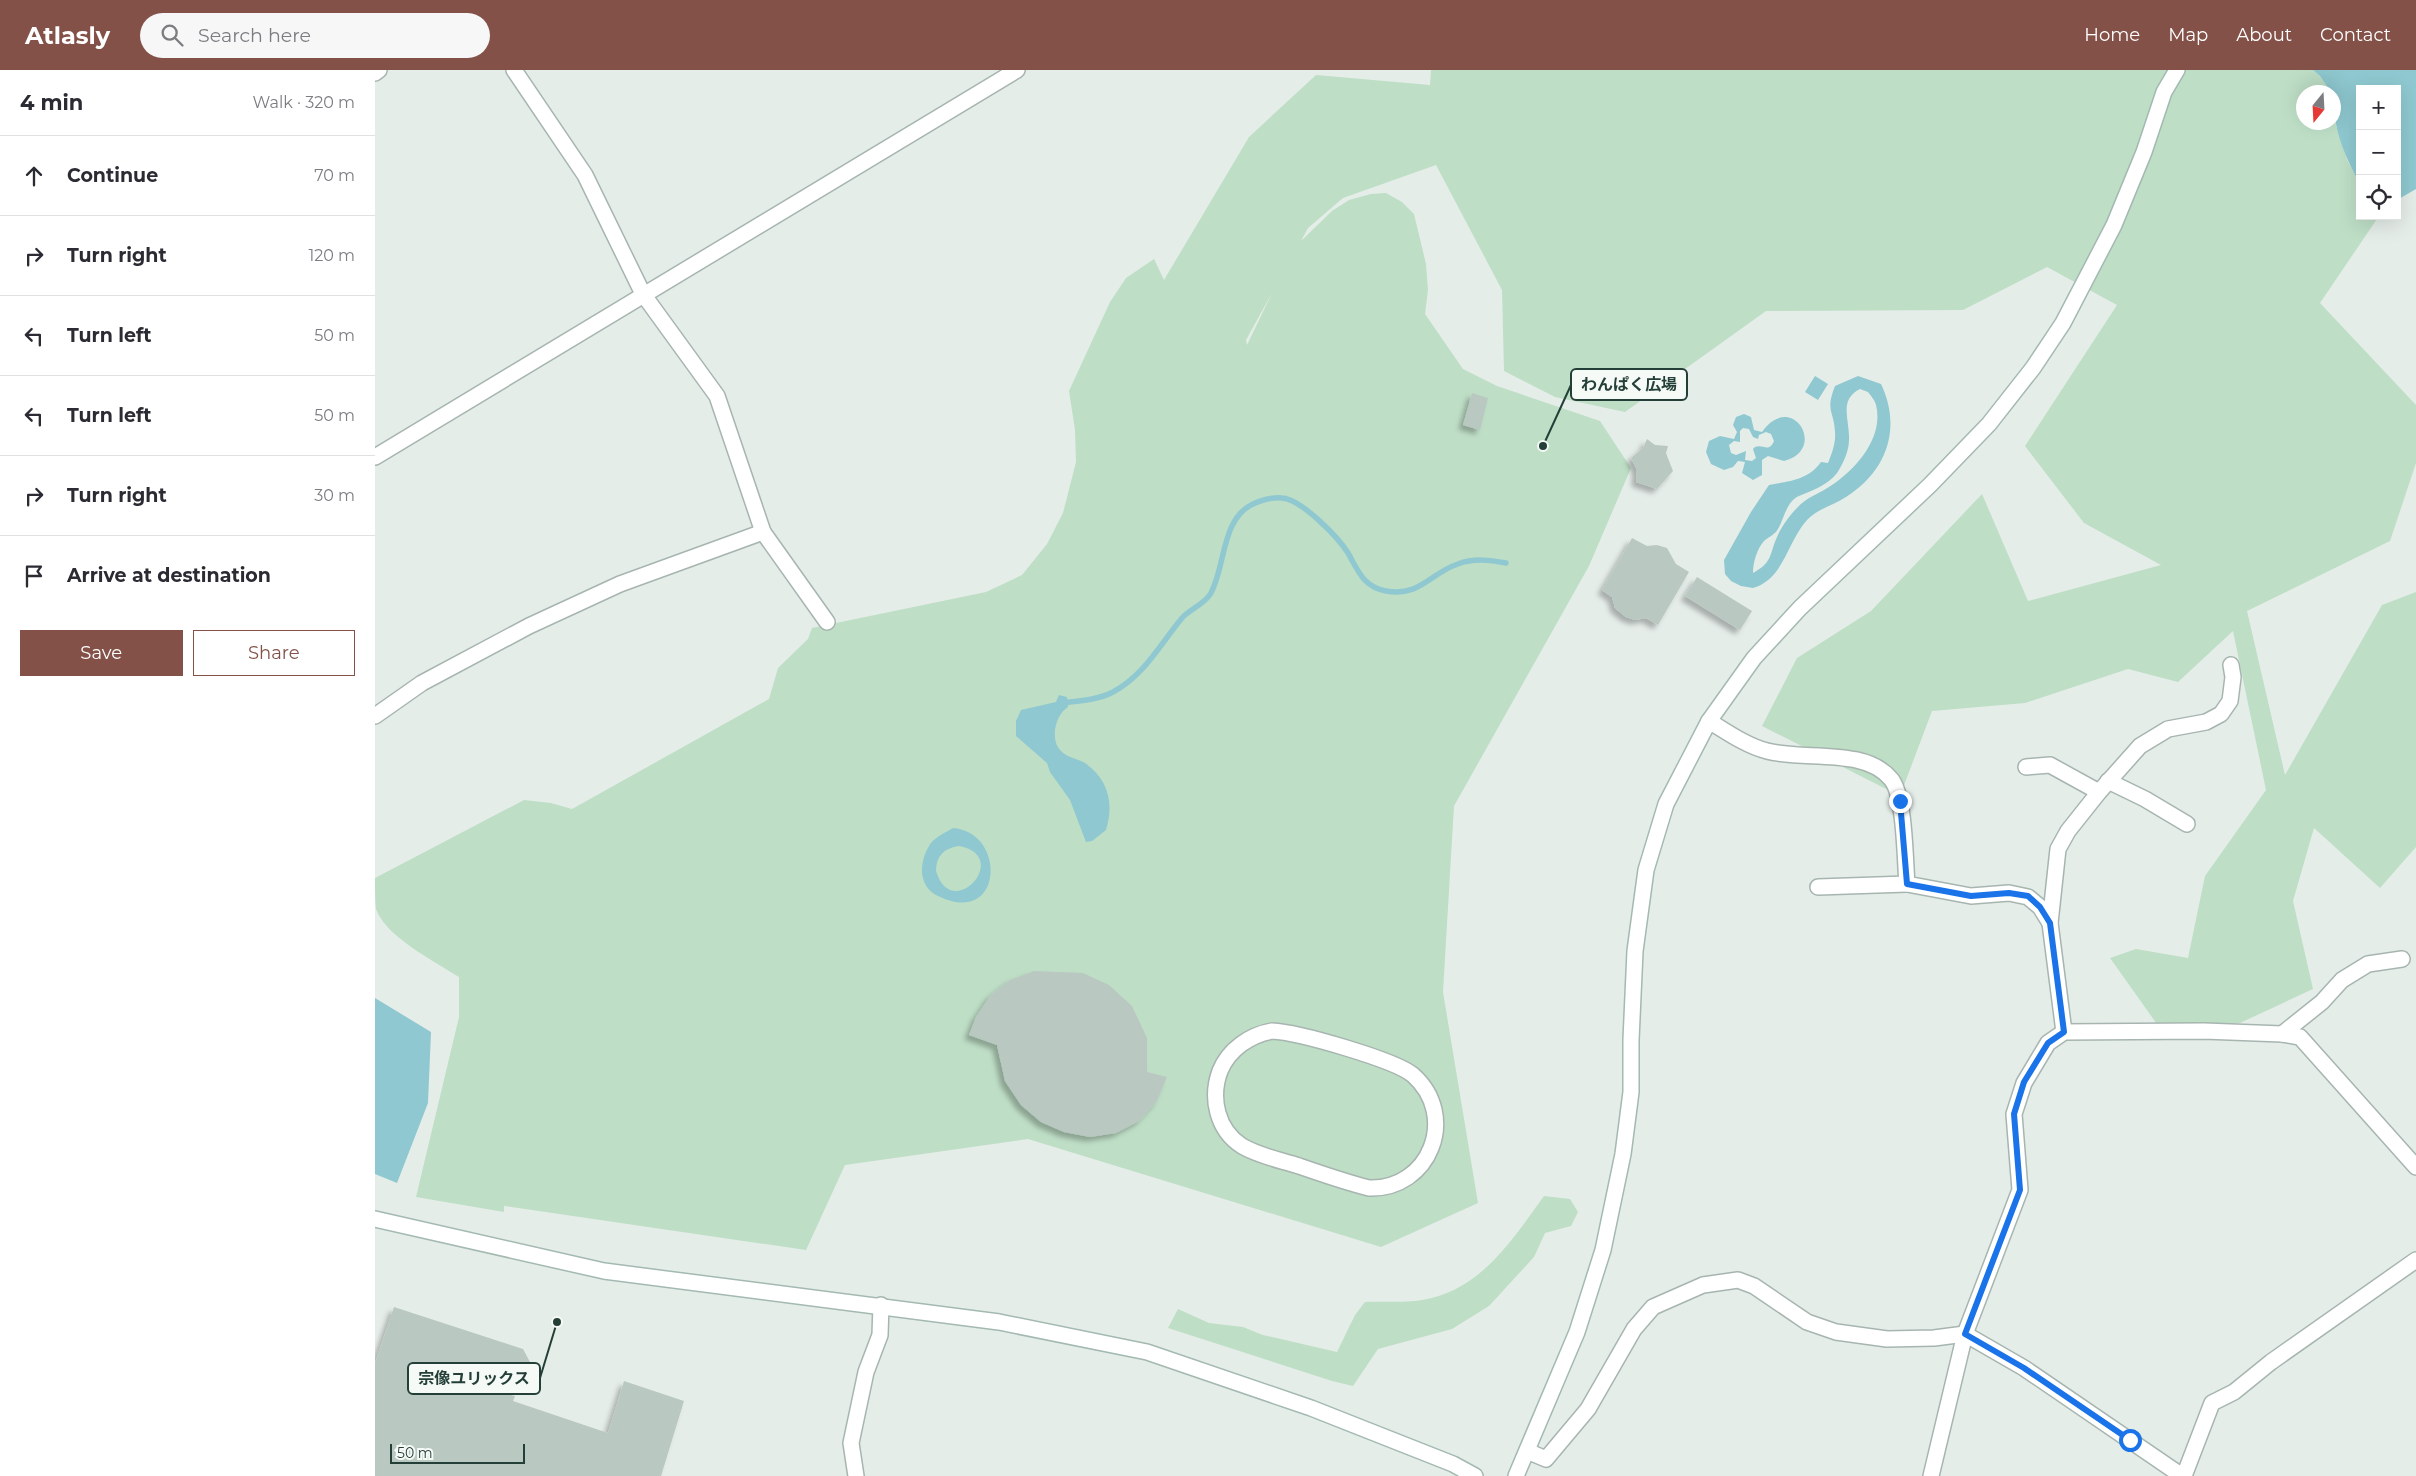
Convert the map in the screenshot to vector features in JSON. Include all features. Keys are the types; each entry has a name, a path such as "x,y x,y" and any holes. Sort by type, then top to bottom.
{"street":[{"path":"375,73 379,70"},
{"path":"514,70 585,175 643,294 717,396 763,532 827,622"},
{"path":"375,457 1017,70"},
{"path":"1516,1476 1577,1332 1603,1250 1623,1154 1631,1092 1635,951 1646,870 1666,804 1709,721 1754,658 1800,608 1930,485 1989,424 2033,368 2063,323 2114,225 2164,92 2177,70"},
{"path":"375,716 422,683 529,626 620,584 763,532"},
{"path":"2064,1032 2050,923 2058,849 2068,831 2104,786 2141,746 2167,729 2205,722 2221,714 2230,701 2233,678 2231,665"},
{"path":"1709,721 1765,750 1779,754 1868,762 1892,779 1900,801 1907,884"},
{"path":"2026,767 2050,765 2104,786 2145,799 2187,824"},
{"path":"1819,886 1907,884 1971,896 2009,893 2028,896 2040,907 2050,923"},
{"path":"2282,1034 2321,1002 2341,980 2368,964 2402,959"},
{"path":"1272,1031 1301,1034 1396,1066 1405,1070 1422,1086 1432,1100 1436,1127 1433,1143 1419,1168 1408,1177 1388,1187 1369,1188 1355,1184 1258,1153 1240,1145 1225,1129 1216,1107 1216,1085 1222,1066 1243,1042 1261,1033 1272,1031"},
{"path":"1931,1476 1965,1334 2020,1190 2014,1114 2024,1082 2048,1043 2064,1032 2204,1031 2282,1034 2300,1037 2416,1167"},
{"path":"375,1220 604,1271 881,1305 999,1322 1147,1352 1311,1408 1450,1470 1475,1476"},
{"path":"1527,1451 1546,1459 1588,1409 1634,1329 1653,1307 1703,1285 1738,1280 1754,1286 1807,1322 1836,1332 1887,1340 1934,1338 1965,1334 2024,1368 2183,1476 2212,1404 2235,1392 2271,1362 2416,1260"},
{"path":"856,1476 851,1443 866,1372 880,1335 881,1305"}],"green space":[{"path":"1431,70 2313,70 2320,76 2326,85 2296,85 2296,130 2337,130 2347,160 2356,177 2356,220 2376,220 2320,303 2416,405 2416,463 2390,541 2247,611 2285,775 2382,605 2416,592 2416,847 2380,888 2314,828 2293,901 2313,989 2240,1023 2164,1034 2110,958 2136,949 2188,958 2205,876 2266,790 2233,631 2178,682 2128,669 2025,703 1932,711 1900,796 1762,726 1797,658 1871,611 1982,494 2028,601 2161,565 2084,523 2025,446 2117,305 2047,267 1963,310 1766,311 1625,412 1555,397 1504,371 1502,290 1436,165 1343,198 1308,228 1301,241 1332,211 1349,200 1371,194 1386,193 1402,202 1414,214 1426,264 1428,290 1425,314 1463,369 1497,386 1600,421 1631,468 1589,566 1454,806 1443,992 1478,1203 1381,1247 1028,1139 845,1165 806,1250 504,1206 504,1212 416,1197 459,1017 459,977 400,939 381,919 376,909 375,878 524,800 551,803 572,809 769,699 778,668 808,639 812,628 986,592 1022,575 1047,544 1063,513 1076,462 1075,430 1069,391 1110,302 1126,278 1154,259 1164,280 1249,137 1316,75 1430,85","holes":["1272,293 1247,345 1246,340"]},
{"path":"1544,1196 1570,1199 1578,1212 1571,1226 1545,1233 1534,1257 1489,1306 1452,1329 1378,1349 1353,1386 1332,1381 1168,1328 1178,1309 1209,1323 1243,1327 1263,1335 1337,1352 1355,1315 1365,1302 1422,1300 1443,1295 1478,1275 1507,1246"}],"water":[{"path":"2313,70 2416,70 2416,189 2401,198 2401,85 2356,85 2356,176 2337,130 2341,130 2341,85 2326,85"},
{"path":"1815,376 1828,384 1818,400 1805,392"},
{"path":"1858,376 1881,384 1887,400 1890,432 1887,447 1881,461 1872,475 1860,486 1846,497 1807,520 1772,577 1753,588 1741,586 1731,581 1725,574 1724,560 1751,512 1769,485 1798,479 1810,473 1821,462 1828,463 1835,440 1830,406 1835,386","holes":["1860,389 1868,392 1874,399 1877,417 1876,429 1866,451 1851,470 1828,488 1805,501 1794,511 1779,533 1770,558 1753,573 1759,548 1779,528 1788,507 1794,499 1824,484 1837,473 1849,444 1847,411 1849,399"]},
{"path":"1744,414 1751,417 1754,430 1762,432 1773,421 1784,417 1794,420 1801,426 1804,435 1804,446 1797,455 1784,461 1768,456 1762,460 1762,475 1753,480 1742,473 1745,462 1738,461 1733,467 1724,470 1711,464 1706,452 1709,441 1720,436 1734,439 1737,432 1733,425 1736,417","holes":["1743,428 1749,429 1753,437 1758,439 1759,435 1766,432 1771,434 1774,441 1770,447 1755,447 1753,449 1756,458 1752,461 1745,460 1746,451 1736,455 1731,453 1729,445 1734,441 1740,442 1740,431"]},
{"path":"1059,695 1067,697 1068,707 1060,715 1055,727 1057,746 1063,753 1085,763 1093,770 1100,777 1108,793 1109,811 1106,830 1092,841 1086,842 1070,800 1050,772 1047,763 1016,736 1016,721 1021,710 1056,702"},
{"path":"953,828 971,833 983,845 989,860 991,876 986,890 976,899 960,902 938,896 931,892 923,879 922,865 931,843 938,836","holes":["959,846 974,852 980,862 980,872 974,882 965,889 954,891 944,886 936,871 939,857 945,851"]},
{"path":"375,998 431,1032 428,1103 397,1183 375,1174"}],"building":[{"path":"1472,393 1488,398 1480,430 1463,425"},
{"path":"1647,439 1655,445 1668,446 1666,453 1673,471 1657,489 1636,482 1637,470 1631,458 1643,448"},
{"path":"1632,538 1647,546 1657,545 1667,548 1676,564 1689,572 1658,625 1646,618 1635,620 1626,617 1615,608 1612,597 1602,590"},
{"path":"1697,577 1752,611 1740,630 1685,596"},
{"path":"1034,971 1083,973 1109,985 1132,1006 1147,1038 1147,1072 1167,1077 1157,1101 1139,1121 1116,1133 1090,1137 1064,1132 1041,1122 1021,1105 1005,1081 997,1045 969,1035 976,1017 990,996 1010,980"},
{"path":"394,1307 523,1349 530,1362 525,1373 516,1377 507,1376 503,1393 515,1396 513,1401 608,1433 624,1381 684,1401 661,1476 375,1476 375,1363"}],"waterway":[{"path":"1062,703 1088,700 1107,695 1124,685 1143,668 1182,618 1211,593 1235,520 1243,511 1263,500 1271,498 1290,500 1309,512 1343,546 1362,577 1378,589 1398,592 1408,591 1425,583 1448,568 1464,562 1482,560 1506,563"}],"place":[{"name":"わんぱく広場","path":"1543,446"},
{"name":"宗像ユリックス","path":"557,1322"}],"route":[{"path":"1900,801 1907,884 1971,896 2009,893 2028,896 2040,907 2050,923 2064,1032 2048,1043 2024,1082 2014,1114 2020,1190 1965,1334 2024,1368 2130,1440"}]}
